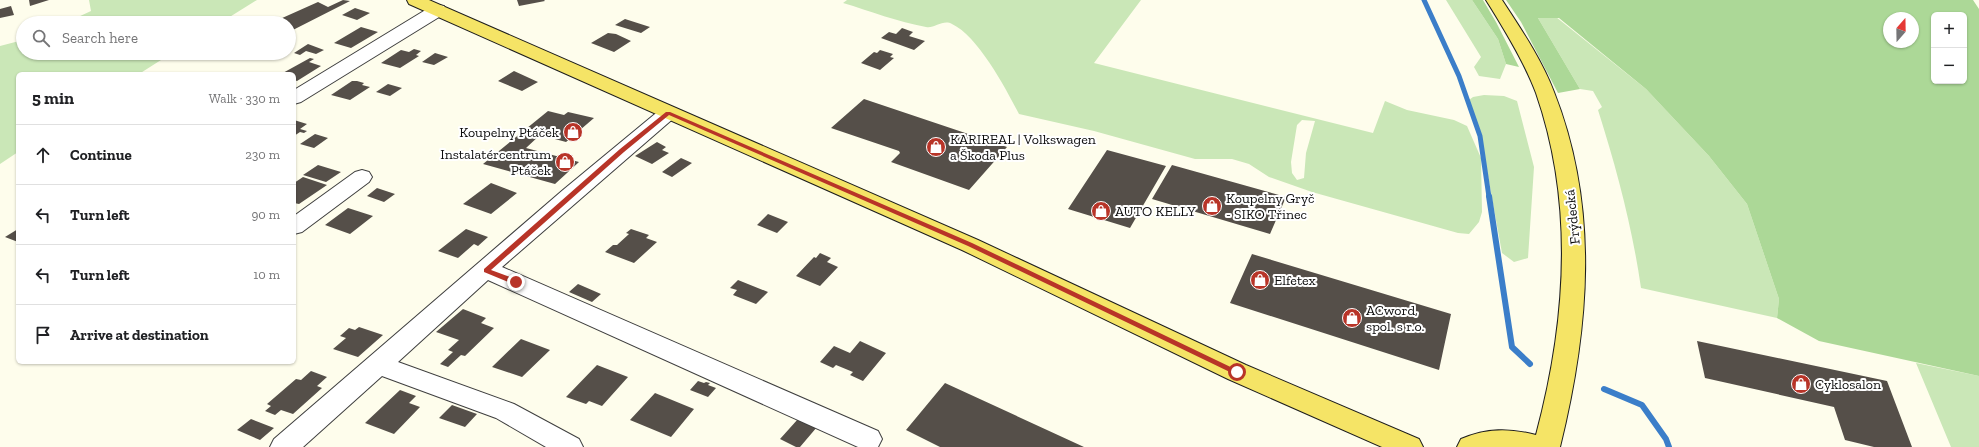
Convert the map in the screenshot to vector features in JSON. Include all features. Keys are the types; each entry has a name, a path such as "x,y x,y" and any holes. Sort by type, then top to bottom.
{"main road":[{"path":"416,0 668,113 970,245 1237,372 1409,447"},
{"name":"Frýdecká","path":"1494,0 1508,22 1545,92 1564,157 1571,201 1575,249 1569,348 1557,408 1546,447"},
{"path":"1471,447 1478,443 1498,440 1521,442 1538,447"}],"street":[{"path":"296,97 438,10"},
{"path":"284,447 380,365 622,150 668,113"},
{"path":"296,226 362,177"},
{"path":"486,270 868,439"},
{"path":"380,365 504,411 569,447"}],"green space":[{"path":"89,0 257,0 231,16 80,16 91,11"},
{"path":"847,0 1141,0 1094,63 1373,133 1385,101 1407,110 1454,120 1467,126 1481,158 1482,212 1479,222 1469,234 1458,233 1312,192 1269,177 1249,164 1232,159 1195,159 1094,131 1019,114 990,64 972,40 962,30 949,23 942,23 932,27 916,25 843,3","holes":["1302,120 1315,121 1306,153 1304,178 1297,180 1292,173 1291,162 1297,125"]},
{"path":"1446,0 1472,0 1498,39 1506,64 1500,79 1479,76 1474,67 1481,57"},
{"path":"1472,0 1483,0 1519,67 1506,64 1498,39"},
{"path":"1506,0 1973,0 1979,9 1979,376 1819,341 1777,318 1779,299 1747,204 1709,156 1646,89 1559,18 1538,18 1580,89 1558,93 1521,22"},
{"path":"1556,17 1646,89 1709,156 1747,204 1779,299 1777,318 1641,288 1623,198 1598,110 1602,107 1593,91 1580,89 1538,18"},
{"path":"16,42 16,60 161,60 142,72 16,72 16,153 0,164 0,46"},
{"path":"1484,95 1504,96 1517,101 1534,167 1528,258 1514,262 1502,253 1482,143 1469,100 1473,97"},
{"path":"1916,363 1979,376 1979,447 1951,447"}],"building":[{"path":"29,0 49,0 30,6"},
{"path":"343,0 350,1 296,28 296,16 287,16 318,2 328,7"},
{"path":"517,0 544,0 545,1 519,6"},
{"path":"11,6 14,15 0,18 0,9"},
{"path":"355,8 370,13 357,20 342,15"},
{"path":"625,19 650,27 641,33 615,25"},
{"path":"361,27 378,32 351,48 334,43"},
{"path":"902,28 913,32 909,36 925,41 914,50 881,38 889,32 896,34"},
{"path":"608,33 616,34 631,41 614,52 591,43"},
{"path":"308,44 324,50 316,54 306,51 300,55 296,54 296,52"},
{"path":"414,49 421,51 416,55 419,56 400,68 381,63 401,50 409,52"},
{"path":"880,50 893,54 890,57 894,58 880,70 861,63 874,52 877,53"},
{"path":"435,53 448,57 434,65 422,62"},
{"path":"310,58 314,59 309,62 321,66 297,81 296,72 285,72"},
{"path":"514,71 538,82 522,91 498,81"},
{"path":"352,81 364,83 362,85 370,87 350,100 331,95"},
{"path":"388,84 402,88 390,96 376,92"},
{"path":"864,99 1007,147 969,190 891,162 900,153 899,151 831,128"},
{"path":"548,111 564,115 568,112 594,118 566,142 540,135 526,148 579,162 555,184 483,164"},
{"path":"296,121 307,124 300,129 307,131 304,133 300,132 296,135"},
{"path":"315,134 328,138 314,148 300,144"},
{"path":"657,142 666,147 662,150 669,153 652,164 635,156"},
{"path":"1107,150 1166,166 1130,228 1068,209"},
{"path":"681,158 692,163 672,177 662,172"},
{"path":"318,165 341,172 326,182 303,175"},
{"path":"1172,165 1286,197 1270,234 1152,199"},
{"path":"303,177 327,185 299,204 296,203 296,182"},
{"path":"491,183 517,193 491,214 463,204"},
{"path":"377,188 395,194 384,202 367,196"},
{"path":"348,208 373,216 350,234 325,225"},
{"path":"768,214 788,222 777,233 757,225"},
{"path":"466,229 488,237 478,246 474,244 458,258 438,251"},
{"path":"631,229 649,235 646,238 657,242 634,263 605,252 613,245 617,245 629,234 626,233"},
{"path":"16,230 16,241 5,237"},
{"path":"820,253 831,258 827,262 838,267 820,286 796,276 814,257 816,258"},
{"path":"1252,254 1451,314 1439,370 1230,303"},
{"path":"738,280 768,292 756,304 733,295 737,290 730,288"},
{"path":"578,284 601,294 592,302 569,292"},
{"path":"463,309 486,318 481,323 494,328 465,356 461,355 448,367 440,364 453,352 448,350 459,340 436,332"},
{"path":"359,327 383,335 358,357 333,349 346,338 340,336 349,328 355,330"},
{"path":"521,339 550,350 522,377 492,367"},
{"path":"860,341 886,353 863,381 850,375 853,372 836,365 833,368 820,362 834,346 850,353"},
{"path":"1697,341 1887,381 1912,447 1874,447 1845,440 1834,407 1705,378"},
{"path":"597,365 628,377 602,406 589,401 586,404 566,397"},
{"path":"311,371 327,377 317,386 322,388 293,414 281,410 275,415 265,411 271,406 267,404 296,379 301,380"},
{"path":"698,381 710,383 708,385 716,388 708,397 690,390"},
{"path":"945,383 1084,447 940,447 906,430"},
{"path":"400,390 416,396 409,403 420,407 394,434 365,423"},
{"path":"655,393 694,409 671,437 630,420"},
{"path":"452,405 477,414 465,427 439,418"},
{"path":"251,419 274,428 260,440 237,430"},
{"path":"798,419 817,427 800,447 796,447 780,439"}],"waterway":[{"path":"1424,0 1459,76 1480,136 1489,197"},
{"path":"1489,196 1512,347 1530,364"},
{"path":"1604,389 1642,405 1666,439 1669,447"}],"place":[{"name":"Koupelny Ptáček","path":"573,132"},
{"name":"KARIREAL | Volkswagen a Škoda Plus","path":"936,147"},
{"name":"Instalatércentrum Ptáček","path":"565,162"},
{"name":"Koupelny Gryč - SIKO Třinec","path":"1212,206"},
{"name":"AUTO KELLY","path":"1101,211"},
{"name":"Elfetex","path":"1260,280"},
{"name":"ACword, spol. s r.o.","path":"1352,318"},
{"name":"Cyklosalon","path":"1801,384"}],"route":[{"path":"516,282 486,270 622,150 668,113 970,245 1237,372"}]}
